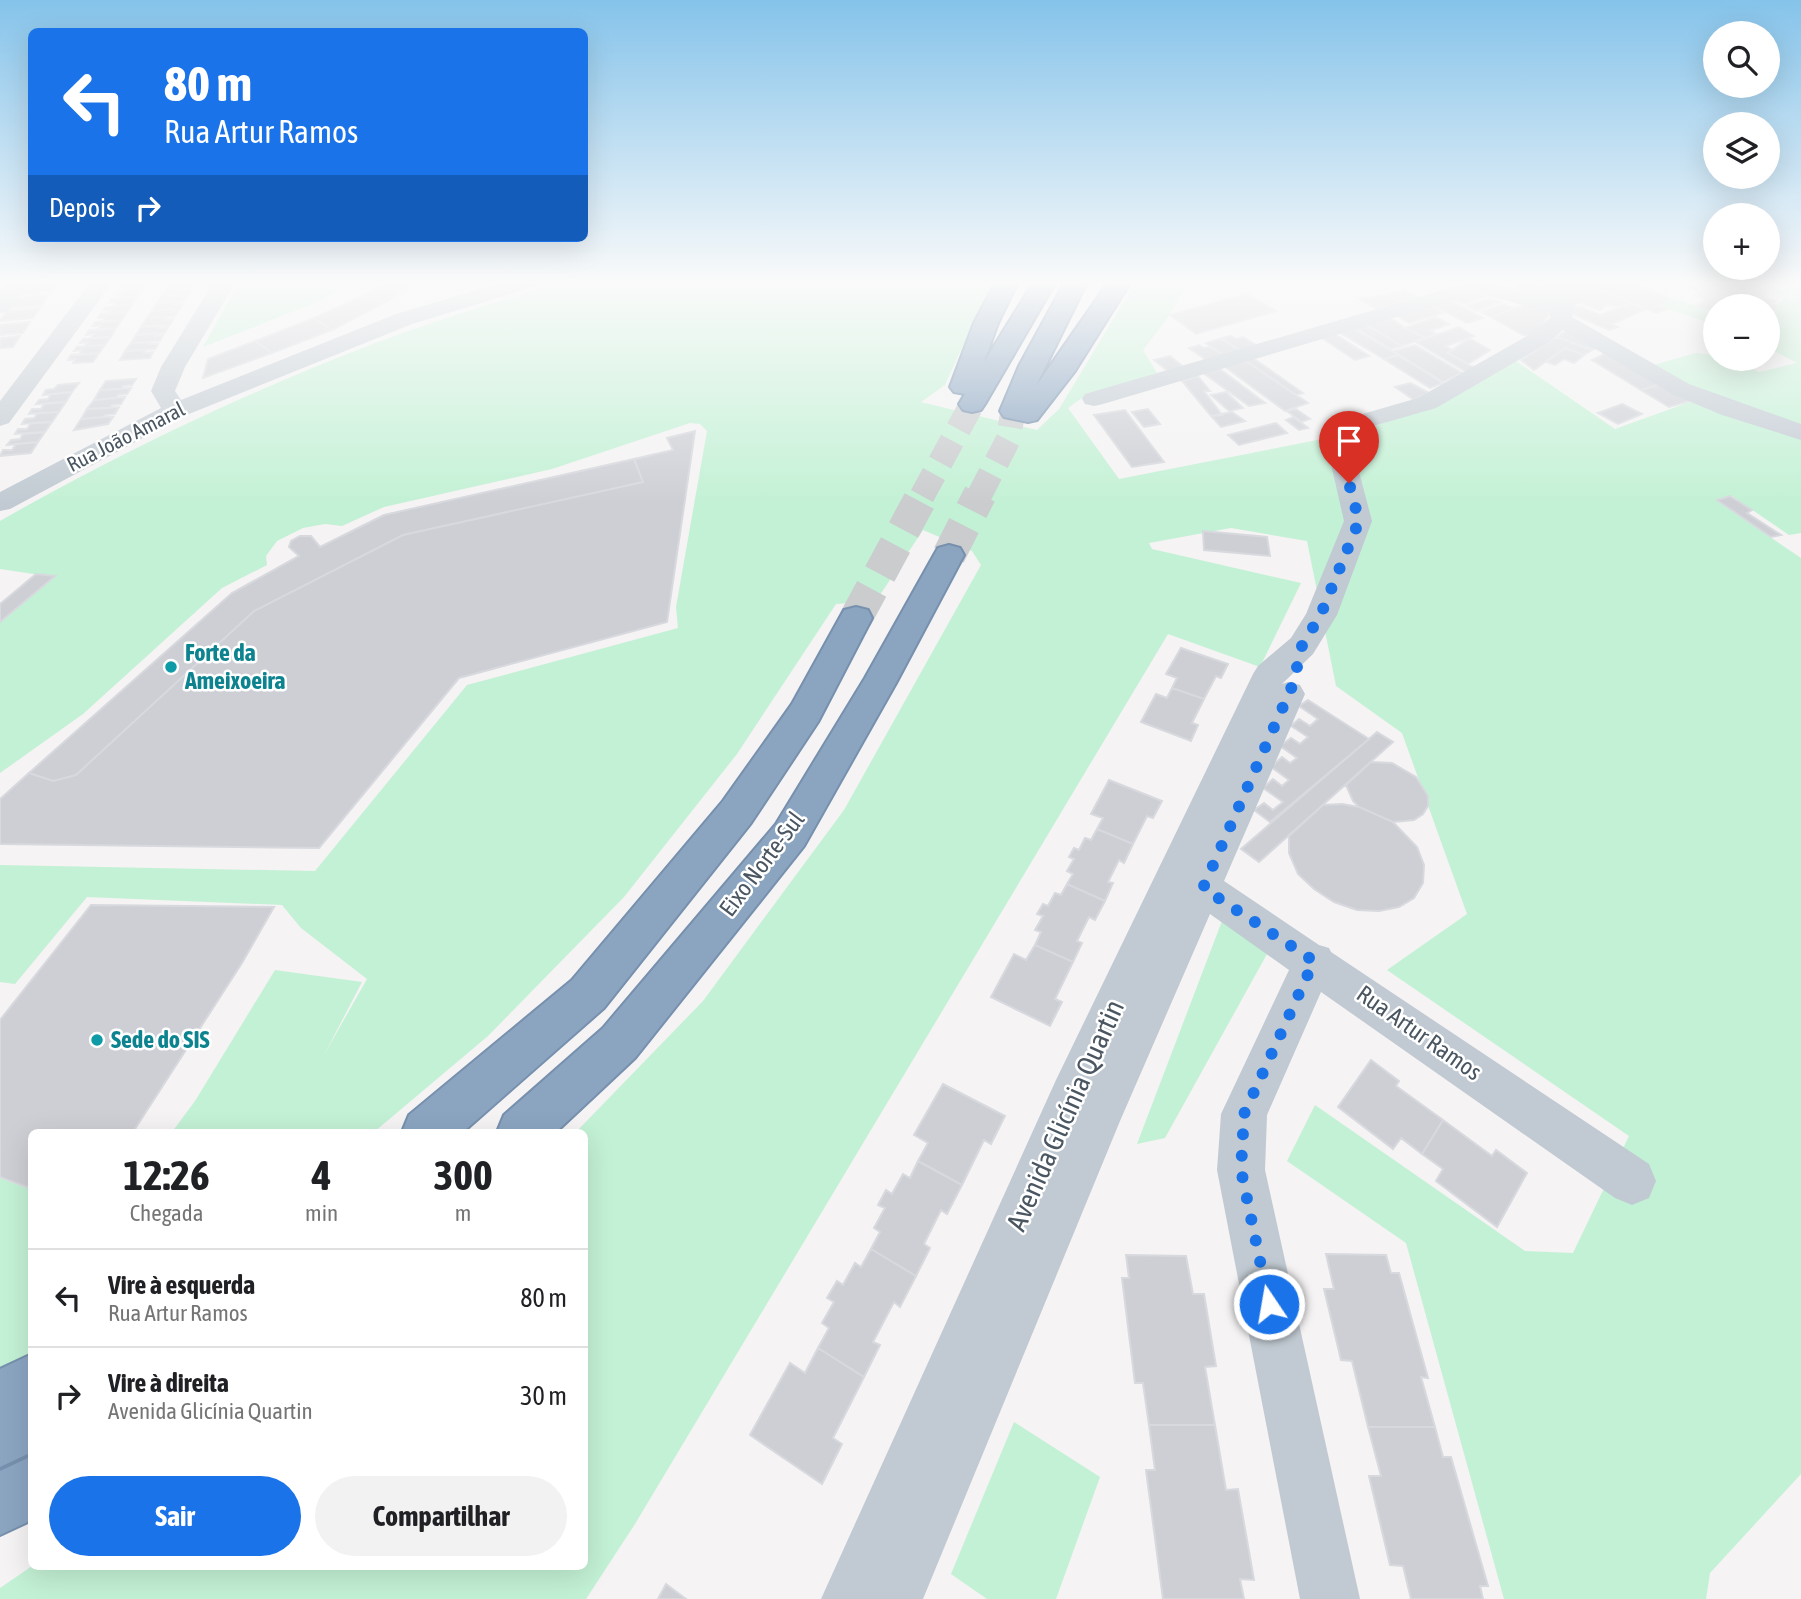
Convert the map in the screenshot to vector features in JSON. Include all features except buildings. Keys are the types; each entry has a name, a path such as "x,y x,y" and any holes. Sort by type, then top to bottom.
{"highway":[{"path":"978,355 965,402 997,355"},
{"path":"1038,355 1032,366 1020,413 1062,370 1072,355"},
{"name":"Eixo Norte-Sul","path":"524,1129 619,1043 790,835 949,555"},
{"path":"430,1129 588,994 737,812 804,713 856,618"},
{"path":"0,1400 28,1384"},
{"path":"0,1438 28,1420"},
{"path":"0,1505 28,1488"}],"street":[{"path":"0,418 47,355"},
{"path":"174,411 163,391 180,355"},
{"name":"Rua João Amaral","path":"0,503 174,411 315,355"},
{"path":"1094,399 1245,355"},
{"name":"Avenida Glicínia Quartin","path":"893,1599 1101,1112 1293,684 1302,646 1321,614 1359,521 1344,464 1344,434 1353,424 1427,402 1511,355"},
{"path":"1622,355 1663,381 1735,411 1801,432"},
{"path":"0,379 31,376"},
{"name":"Avenida Glicínia Quartin","path":"851,1599 1054,1138 1270,674 1302,646"},
{"name":"Rua Artur Ramos","path":"1203,888 1314,961 1632,1181"},
{"path":"1314,961 1244,1114 1241,1170 1330,1599"}],"green space":[{"path":"347,355 959,355 945,385 921,402 1037,430 1059,409 1092,355 1146,355 1157,373 1082,398 1068,408 1119,479 1363,431 1434,403 1513,359 1615,429 1698,399 1650,366 1690,355 1703,355 1703,371 1780,371 1780,367 1797,363 1781,355 1801,355 1801,533 1789,535 1732,496 1717,501 1801,558 1801,1474 1710,1573 1706,1599 1504,1599 1406,1243 1287,1161 1315,1105 1525,1251 1573,1253 1629,1136 1387,970 1467,914 1402,733 1336,686 1307,541 1231,528 1149,543 1152,549 1301,583 1260,667 1168,634 635,1524 586,1599 0,1599 0,1588 28,1569 588,1570 588,1129 579,1129 703,1001 844,810 981,565 972,551 923,530 876,601 836,604 737,754 624,897 488,1036 378,1129 174,1129 195,1101 275,970 362,982 324,1055 367,979 301,928 282,905 87,897 15,984 0,982 0,865 315,871 467,685 678,628 676,607 707,431 700,424 690,423 552,469 384,507 342,526 325,524 303,528 277,541 266,556 267,565 222,588 83,714 0,773 0,622 54,577 0,569 0,521 136,448 278,382"},
{"path":"1222,921 1267,954 1165,1138 1137,1144"},
{"path":"0,1178 28,1188 28,1362 0,1379"},
{"path":"1014,1422 1100,1477 1056,1599 987,1599 951,1574"}],"tunnel":[{"path":"922,496 972,404"},
{"path":"979,496 1008,440 1013,411"},
{"path":"856,618 923,494"},
{"path":"949,555 980,494"}],"place":[{"name":"Forte da Ameixoeira","path":"171,667"},
{"name":"Sede do SIS","path":"97,1040"}],"route":[{"path":"1269,1304 1241,1170 1244,1114 1314,961 1203,888 1293,684 1302,646 1321,614 1359,521 1349,483"}]}
